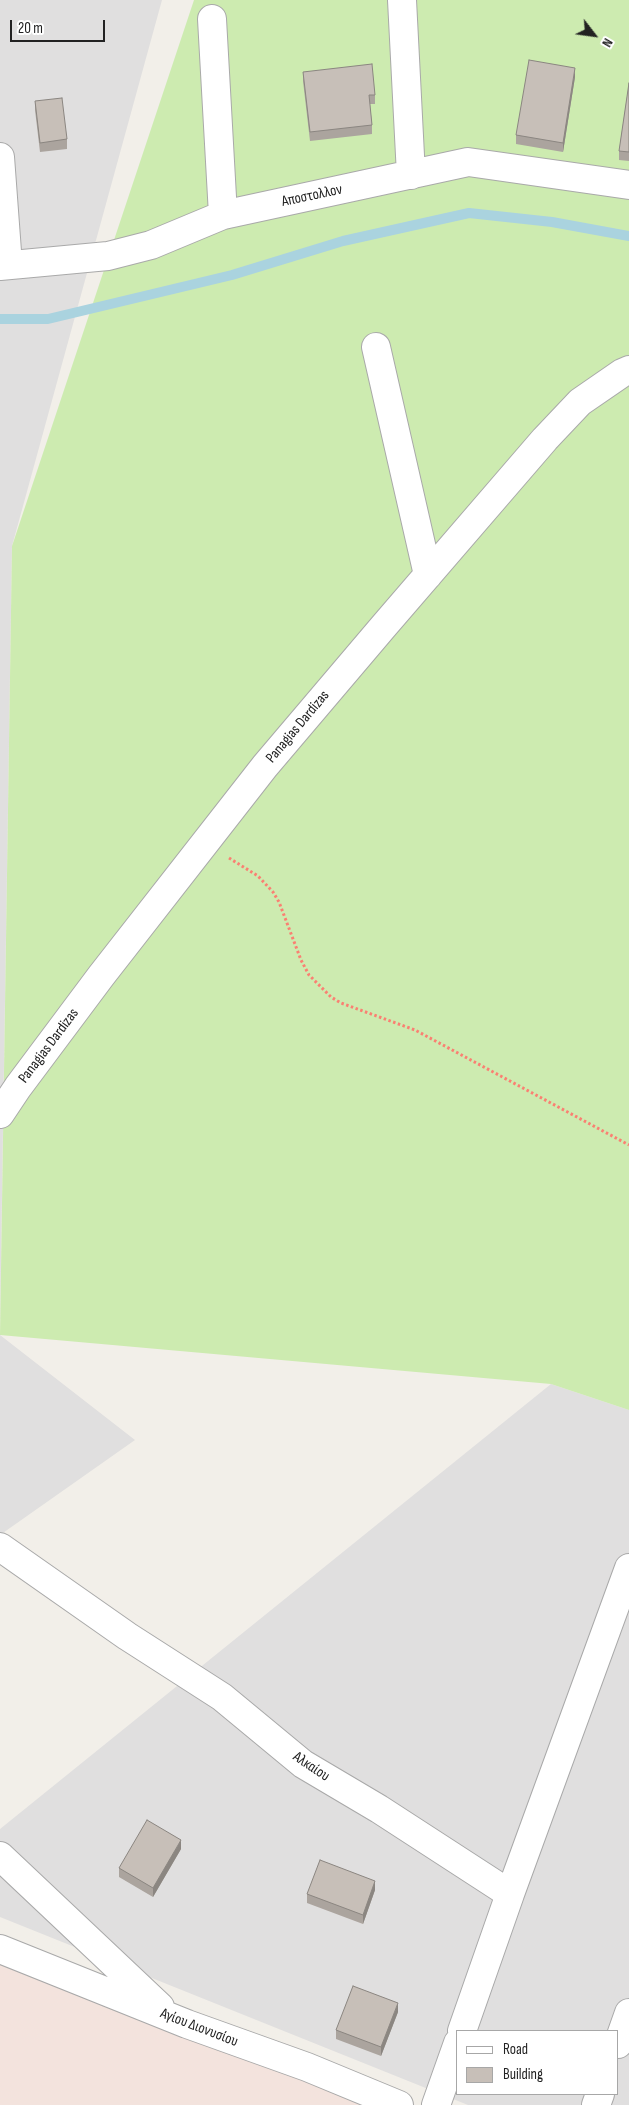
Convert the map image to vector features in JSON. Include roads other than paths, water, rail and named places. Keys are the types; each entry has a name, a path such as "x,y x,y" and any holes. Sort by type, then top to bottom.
{"street":[{"path":"402,0 411,175"},
{"path":"212,19 223,215"},
{"path":"0,157 4,266"},
{"name":"Αποστολλον","path":"4,266 116,254 151,246 223,215 468,162 629,185"},
{"path":"376,347 428,575"},
{"name":"Panagias Dardizas","path":"0,1114 95,984 265,766 538,446 580,402 629,370"},
{"name":"Αλκαίου","path":"0,1547 127,1636 222,1697 303,1764 378,1809 510,1894"},
{"path":"462,2030 629,1568"},
{"path":"0,1856 170,2017"},
{"name":"Αγίου Διονυσίου","path":"0,1950 170,2017 307,2067 399,2105"},
{"path":"619,2041 629,2013"},
{"path":"436,2105 456,2049"}],"waterway":[{"path":"0,319 48,319 232,275 343,241 469,213 552,222 629,236"}]}
